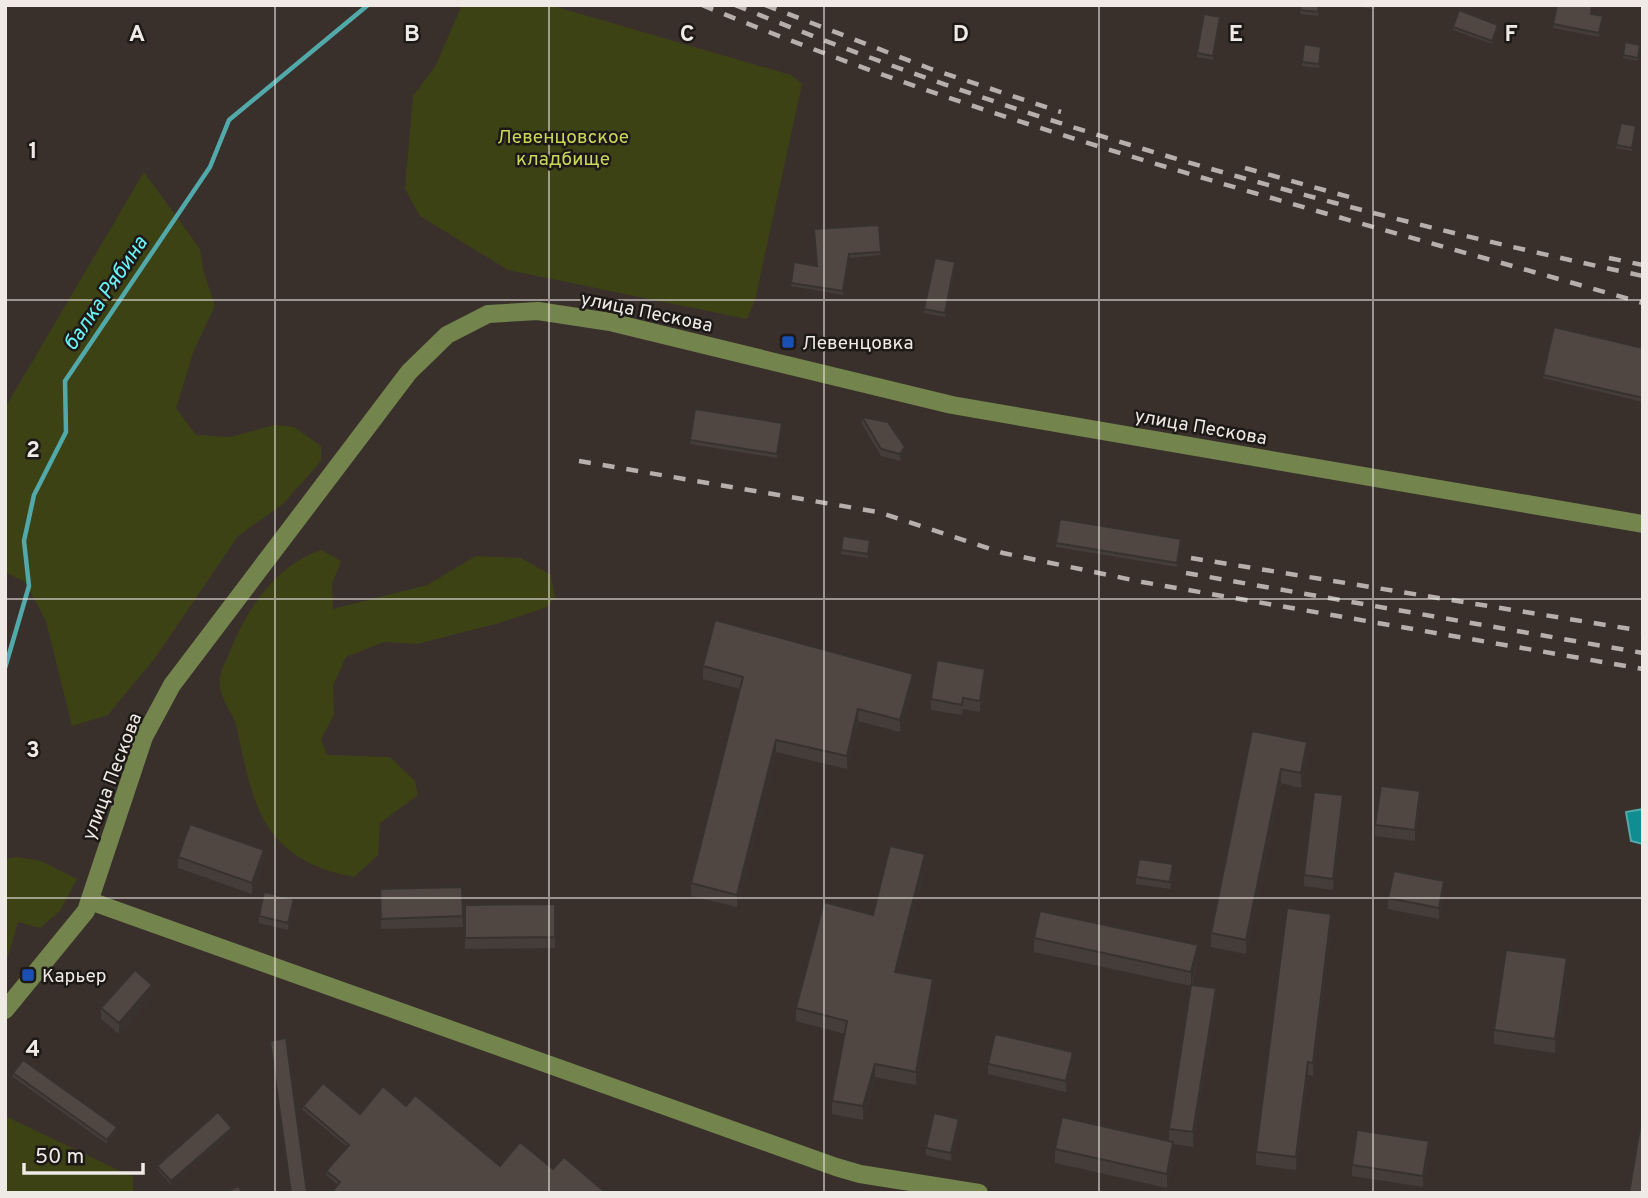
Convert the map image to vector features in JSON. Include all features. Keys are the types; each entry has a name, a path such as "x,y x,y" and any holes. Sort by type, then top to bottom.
{"street":[{"name":"улица Пескова","path":"5,1010 86,911 144,737 172,685 409,372 447,335 488,314 538,311 610,322 952,405 1643,524"},
{"path":"90,901 836,1167 860,1174 979,1193"}],"green space":[{"name":"Левенцовское кладбище","path":"462,5 550,5 791,75 802,84 755,300 747,319 508,270 420,216 405,189 413,96 436,65"},
{"path":"144,172 200,249 203,270 215,306 194,350 176,408 196,435 231,437 274,425 294,427 321,446 321,461 283,504 238,536 155,658 108,715 72,726 46,621 25,582 5,572 5,408"},
{"path":"321,550 341,561 332,584 333,609 427,585 476,556 521,558 551,575 555,598 547,607 499,623 417,644 384,642 346,657 333,686 334,715 321,739 327,755 390,757 415,781 418,795 380,823 378,855 354,877 324,869 300,858 282,843 268,826 249,783 237,728 220,686 222,669 236,638 264,591 290,566"},
{"path":"17,857 41,861 77,879 60,911 40,928 18,922 5,966 5,859"},
{"path":"5,1116 133,1177 133,1193 5,1193"}],"water":[{"path":"1643,809 1643,844 1631,841 1626,812"}],"building":[{"path":"1301,5 1319,5 1318,12 1300,10"},
{"path":"1557,5 1592,5 1591,14 1603,16 1599,33 1553,24"},
{"path":"1459,10 1498,25 1492,41 1453,27"},
{"path":"1204,14 1220,17 1213,56 1197,53"},
{"path":"1625,42 1640,45 1638,58 1623,55"},
{"path":"1304,44 1321,47 1319,64 1302,62"},
{"path":"1621,123 1636,126 1632,148 1616,145"},
{"path":"879,225 881,252 849,254 843,291 791,283 794,262 817,266 814,229"},
{"path":"935,258 955,262 945,313 924,309"},
{"path":"1554,327 1643,348 1643,398 1543,375"},
{"path":"695,409 782,423 777,454 690,440"},
{"path":"862,417 888,422 905,447 900,454 881,449"},
{"path":"1060,519 1181,539 1177,563 1056,543"},
{"path":"843,536 870,540 868,554 841,550"},
{"path":"715,620 913,674 900,720 858,709 847,756 776,740 737,895 691,883 743,677 703,666"},
{"path":"937,660 985,669 980,701 963,698 962,705 931,699"},
{"path":"1252,731 1307,742 1301,773 1281,769 1246,940 1211,933"},
{"path":"1381,786 1420,791 1415,830 1375,825"},
{"path":"1314,792 1343,795 1333,879 1304,875"},
{"path":"190,824 264,850 252,883 178,857"},
{"path":"890,846 925,854 895,972 933,979 916,1072 875,1064 863,1106 832,1101 847,1021 796,1008 824,902 873,915"},
{"path":"1139,859 1173,864 1170,882 1136,877"},
{"path":"1394,871 1444,881 1439,908 1388,898"},
{"path":"462,887 463,916 381,919 380,889"},
{"path":"264,892 294,899 288,923 259,916"},
{"path":"555,904 555,937 465,938 465,905"},
{"path":"1287,908 1331,914 1313,1063 1308,1062 1296,1157 1256,1152"},
{"path":"1040,911 1198,945 1191,972 1034,938"},
{"path":"1506,950 1567,958 1555,1039 1494,1030"},
{"path":"135,970 152,985 119,1023 101,1008"},
{"path":"1191,985 1216,988 1193,1132 1169,1129"},
{"path":"995,1034 1073,1052 1066,1081 988,1064"},
{"path":"286,1038 307,1193 291,1193 270,1041"},
{"path":"23,1060 117,1127 107,1140 13,1073"},
{"path":"323,1083 360,1114 383,1086 406,1106 415,1095 500,1166 520,1142 553,1169 564,1157 606,1193 331,1193 340,1182 326,1171 349,1145 303,1106"},
{"path":"1643,1110 1643,1193 1629,1193"},
{"path":"218,1112 232,1128 171,1181 157,1166"},
{"path":"934,1113 959,1119 951,1153 926,1148"},
{"path":"1062,1117 1173,1142 1167,1174 1055,1149"},
{"path":"1357,1130 1429,1141 1423,1176 1352,1165"},
{"path":"239,1186 242,1193 223,1193"}],"waterway":[{"name":"балка Рябина","path":"5,668 29,586 24,541 34,495 66,432 65,381 210,167 229,120 368,5"}],"railway":[{"path":"702,5 817,51 1050,131 1168,168 1643,303"},
{"path":"735,5 957,89 1183,161 1412,223 1643,276"},
{"path":"765,5 931,69 1061,112"},
{"path":"1245,168 1360,200"},
{"path":"1609,258 1643,265"},
{"path":"579,461 878,512 1003,553 1142,582 1643,669"},
{"path":"1191,558 1643,631"},
{"path":"1186,573 1643,653"}],"place":[{"name":"Левенцовка","path":"788,342"},
{"name":"Карьер","path":"28,975"}]}
